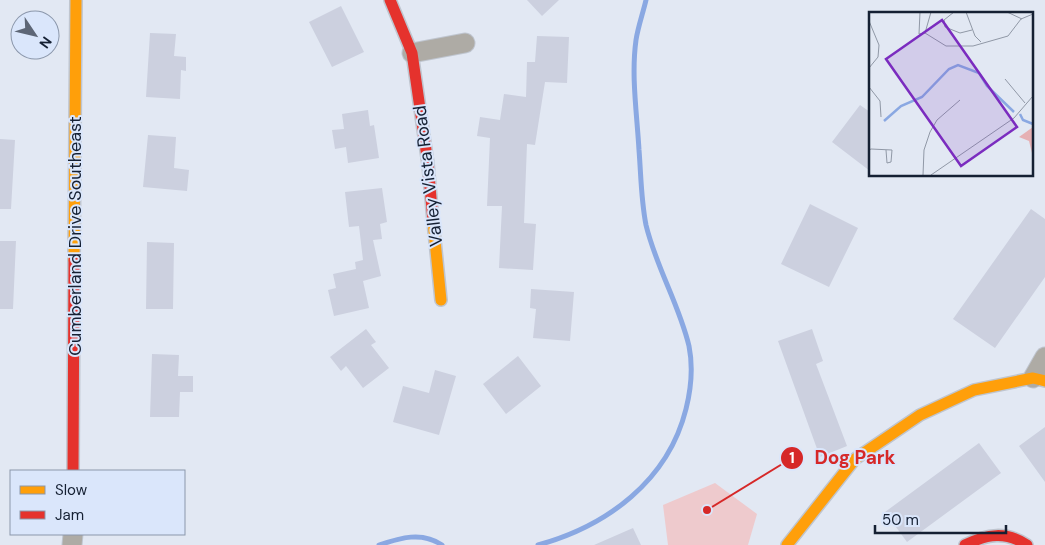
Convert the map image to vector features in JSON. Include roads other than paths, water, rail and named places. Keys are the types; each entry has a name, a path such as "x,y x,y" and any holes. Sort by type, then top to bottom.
{"street":[{"name":"Cumberland Drive Southeast","path":"73,470 76,0"},
{"name":"Valley Vista Road","path":"390,0 412,52 428,164 441,300"},
{"path":"412,52 465,43"},
{"path":"787,545 855,459 920,415 974,390 1039,380 1045,357"},
{"path":"966,545 989,535 1002,534 1016,536 1026,545"}],"waterway":[{"path":"538,545 588,526 610,513 631,497 649,479 665,458 677,435 688,401 691,369 689,346 685,330 650,241 643,206 634,67 636,40 646,0"},
{"path":"379,545 411,537 427,538 442,545"}],"place":[{"name":"Dog Park","path":"707,510"}]}
